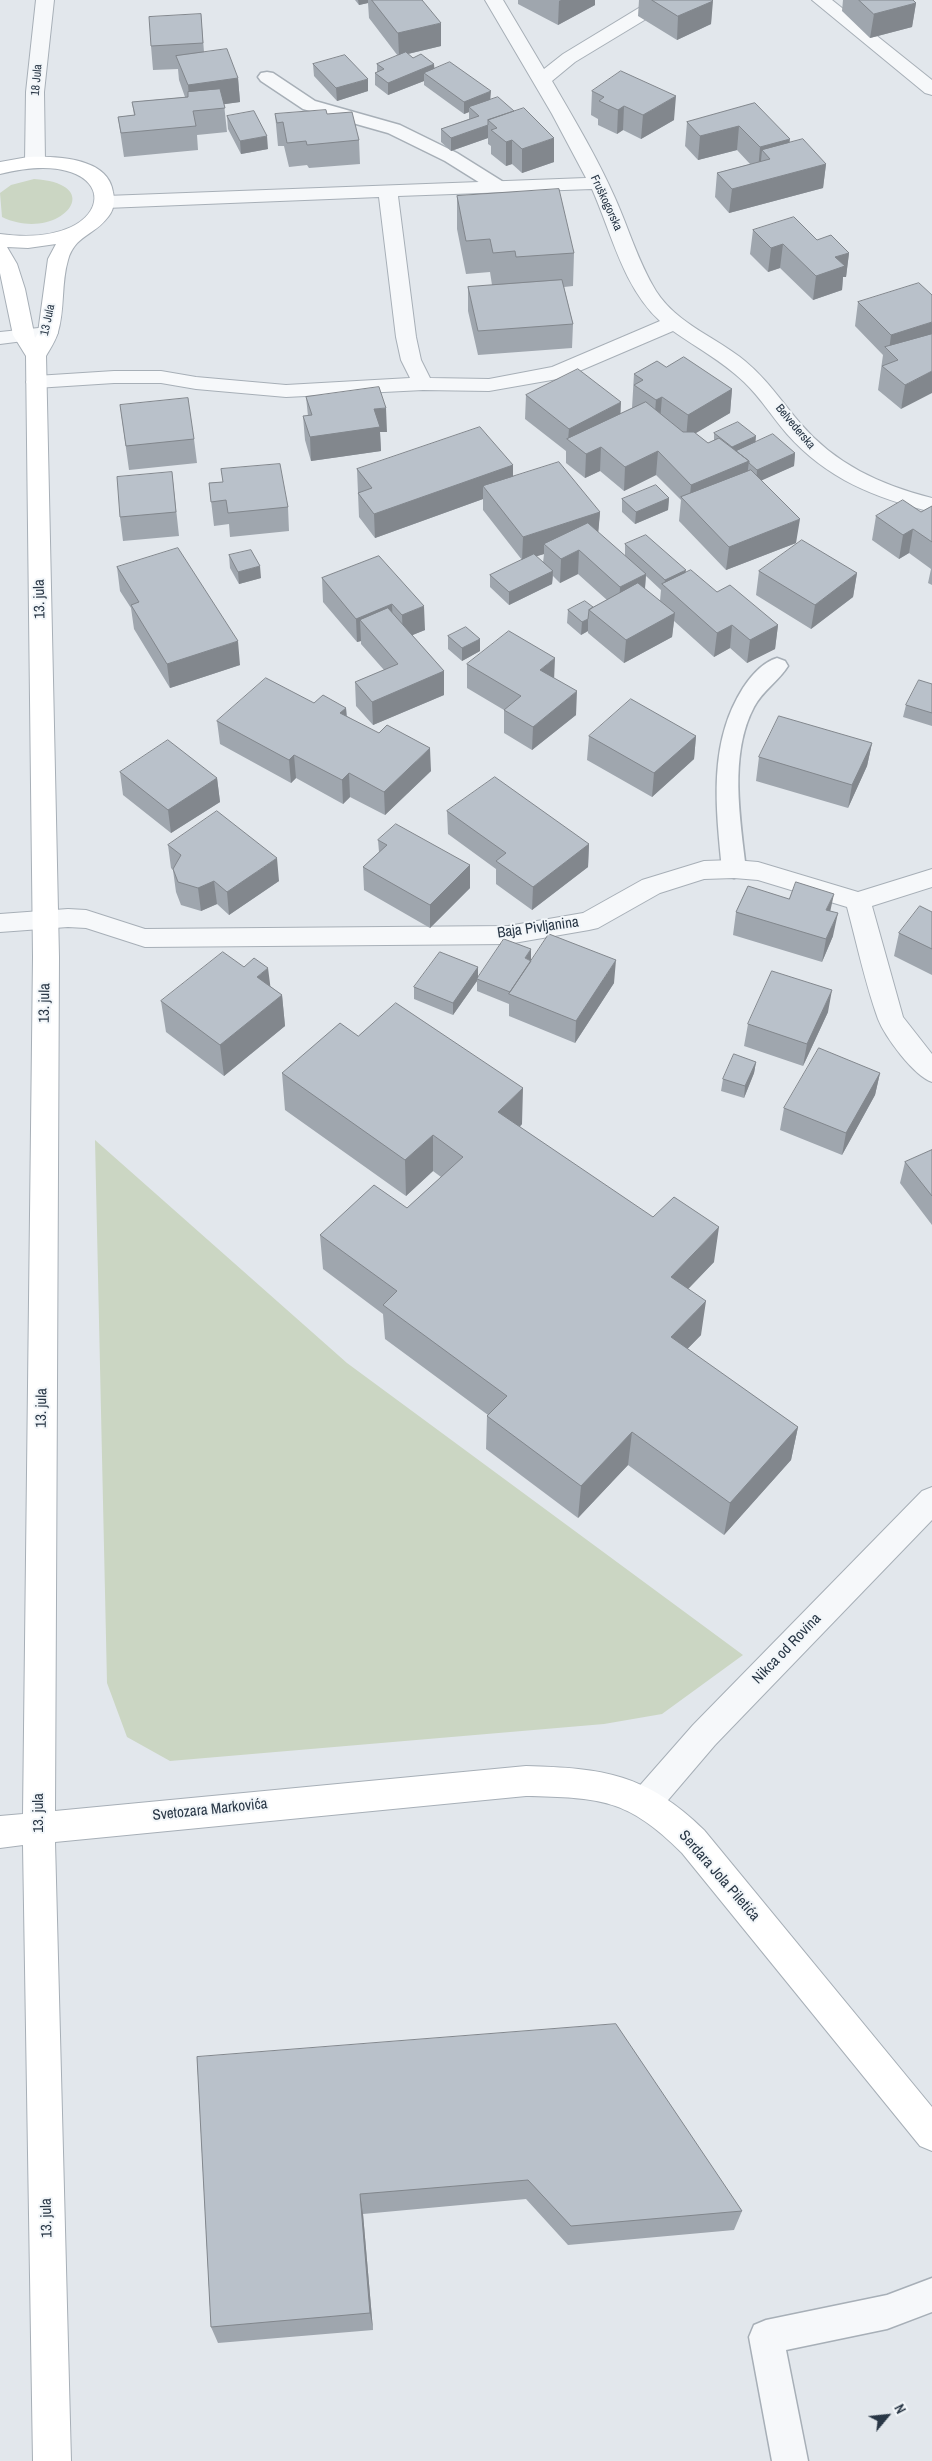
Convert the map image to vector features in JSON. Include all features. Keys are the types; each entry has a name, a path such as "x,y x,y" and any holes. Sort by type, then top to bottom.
{"main road":[{"path":"0,168 35,161 73,165 99,180 105,191 106,202 100,215 88,226 71,235 52,241 32,243 0,240"},
{"name":"13 Jula","path":"36,356 48,333 58,259 71,235"},
{"name":"13 Jula","path":"0,251 16,289 23,335 36,356"},
{"name":"13. jula","path":"36,356 45,919 39,1828 52,2461"},
{"name":"Serdara Jola Piletića","path":"419,1790 526,1781 569,1782 604,1785 646,1802 663,1814 709,1861 932,2134"},
{"name":"Svetozara Markovića","path":"0,1832 419,1790"}],"street":[{"name":"18 Jula","path":"35,161 35,92 45,0"},
{"name":"Fruškogorska","path":"494,0 598,183 642,282 657,305 673,323"},
{"path":"541,81 570,58 665,0"},
{"path":"821,0 932,89"},
{"path":"106,202 388,193 598,183"},
{"path":"388,193 406,338 411,360 423,384"},
{"path":"36,382 114,377 161,377 249,389 286,391 423,384 490,385 556,372 583,363 673,323"},
{"name":"Belvederska","path":"673,323 713,347 742,368 764,390 794,428 818,454 850,478 893,496 932,505"},
{"path":"0,338 48,333"},
{"name":"Baja Pivljanina","path":"0,923 45,919 86,919 145,938 508,935 588,921 651,886 704,870 734,868 758,871 858,901"},
{"path":"932,878 858,901 890,1020 908,1046 932,1072"},
{"name":"Nikca od Rovina","path":"646,1802 704,1735 932,1500"}],"lane":[{"path":"266,77 309,105 394,129 451,157 499,187"},
{"path":"734,868 728,814 728,759 736,718 762,676 777,666"},
{"path":"790,2461 766,2337 887,2312 932,2295"}],"green space":[{"path":"34,179 57,183 69,191 72,200 68,210 57,218 41,223 23,223 2,217 0,193 11,185"},
{"path":"95,1140 347,1363 743,1655 662,1714 604,1724 170,1761 127,1737 107,1683"}],"building":[{"path":"372,0 422,0 441,23 398,33"},
{"path":"652,0 712,0 713,1 678,16"},
{"path":"859,0 913,0 916,3 874,14"},
{"path":"201,14 203,43 151,46 149,17"},
{"path":"227,49 238,78 188,85 176,56"},
{"path":"406,52 413,58 421,54 434,64 388,83 375,73 384,69 377,64"},
{"path":"345,55 368,79 336,88 313,64"},
{"path":"450,62 491,91 464,102 424,73"},
{"path":"621,71 676,96 643,115 624,106 618,110 599,101 604,97 592,91"},
{"path":"220,89 225,108 193,111 196,126 121,133 118,117 135,115 132,102 188,97 188,92"},
{"path":"498,97 514,111 488,120 488,125 451,138 441,129 479,116 469,107"},
{"path":"755,103 790,139 760,147 739,126 700,136 687,122"},
{"path":"524,108 554,138 522,149 512,140 506,142 491,130 497,128 488,120"},
{"path":"326,110 327,114 352,112 359,140 307,145 306,141 287,143 283,122 277,123 275,114"},
{"path":"254,111 267,136 240,141 227,116"},
{"path":"803,139 826,164 732,189 717,173 770,159 762,150"},
{"path":"559,189 574,253 516,257 515,251 493,253 490,239 466,241 457,196"},
{"path":"794,217 817,240 831,235 849,253 835,257 845,266 816,276 783,244 771,248 753,230"},
{"path":"562,280 573,324 478,331 468,287"},
{"path":"919,283 932,295 932,322 891,335 858,302"},
{"path":"932,334 932,371 905,385 882,366 898,360 885,347"},
{"path":"684,357 732,389 688,415 662,397 656,400 634,385 643,380 634,374 657,361 666,367"},
{"path":"578,369 621,402 569,429 526,395"},
{"path":"379,387 386,408 374,409 380,427 310,437 303,416 312,415 306,397"},
{"path":"188,398 194,439 126,446 120,405"},
{"path":"646,402 683,432 694,432 708,443 719,438 749,461 691,485 658,451 625,467 601,447 586,454 567,439"},
{"path":"738,422 756,436 732,447 714,433"},
{"path":"480,427 513,465 374,514 358,493 372,488 357,469"},
{"path":"773,434 795,453 757,470 736,451"},
{"path":"559,462 600,512 523,537 483,486"},
{"path":"280,464 288,507 228,513 226,500 211,502 209,483 223,482 221,469"},
{"path":"751,470 800,519 729,547 681,497"},
{"path":"172,472 176,512 120,517 117,477"},
{"path":"656,485 669,498 636,512 622,499"},
{"path":"903,500 921,512 932,506 932,542 913,529 903,535 876,516"},
{"path":"588,523 646,574 620,587 579,550 561,559 544,544"},
{"path":"646,535 686,570 665,580 625,544"},
{"path":"802,540 857,573 815,605 759,571"},
{"path":"178,548 238,641 167,664 131,605 139,602 117,567"},
{"path":"251,550 260,566 238,572 229,555"},
{"path":"534,554 553,571 509,592 490,575"},
{"path":"379,556 424,606 402,615 392,604 356,619 322,578"},
{"path":"691,570 717,592 730,585 778,625 750,640 732,625 717,633 662,584"},
{"path":"638,583 675,613 626,640 589,610"},
{"path":"585,601 593,607 589,610 588,619 582,622 568,610"},
{"path":"388,608 444,671 372,702 355,682 398,664 360,620"},
{"path":"466,627 480,639 462,648 448,636"},
{"path":"509,631 555,658 540,670 577,691 533,727 504,710 521,696 467,664"},
{"path":"266,678 314,703 323,695 346,708 340,713 379,733 387,725 430,748 384,792 349,773 342,780 294,755 289,760 217,721"},
{"path":"919,680 932,684 932,713 906,705"},
{"path":"631,699 696,736 654,773 589,736"},
{"path":"779,716 872,743 852,785 759,757"},
{"path":"168,740 217,778 168,810 120,772"},
{"path":"495,777 589,844 533,887 496,861 506,853 447,811"},
{"path":"217,811 277,858 227,892 214,881 198,888 178,882 173,869 181,855 168,845"},
{"path":"396,824 470,865 430,905 363,867 387,845 378,840"},
{"path":"796,882 834,894 826,910 838,913 826,939 736,912 748,886 789,899"},
{"path":"920,906 932,912 932,949 899,933"},
{"path":"549,934 616,960 576,1021 509,994"},
{"path":"504,939 531,949 525,958 531,961 510,992 477,979"},
{"path":"223,952 244,967 254,958 268,968 257,977 282,995 220,1045 161,1001"},
{"path":"440,952 478,967 453,1003 414,987"},
{"path":"772,971 832,990 807,1044 748,1024"},
{"path":"396,1003 523,1088 498,1112 653,1217 674,1197 719,1227 671,1277 706,1301 671,1337 798,1427 730,1503 632,1432 581,1486 487,1416 507,1396 383,1305 397,1291 320,1235 374,1185 407,1208 463,1157 433,1135 405,1160 282,1073 340,1023 358,1036"},
{"path":"819,1048 880,1073 846,1133 784,1108"},
{"path":"734,1054 756,1062 745,1086 723,1079"},
{"path":"932,1150 932,1196 905,1162"},
{"path":"616,2024 742,2211 571,2226 528,2180 360,2194 370,2313 211,2327 197,2057"}]}
